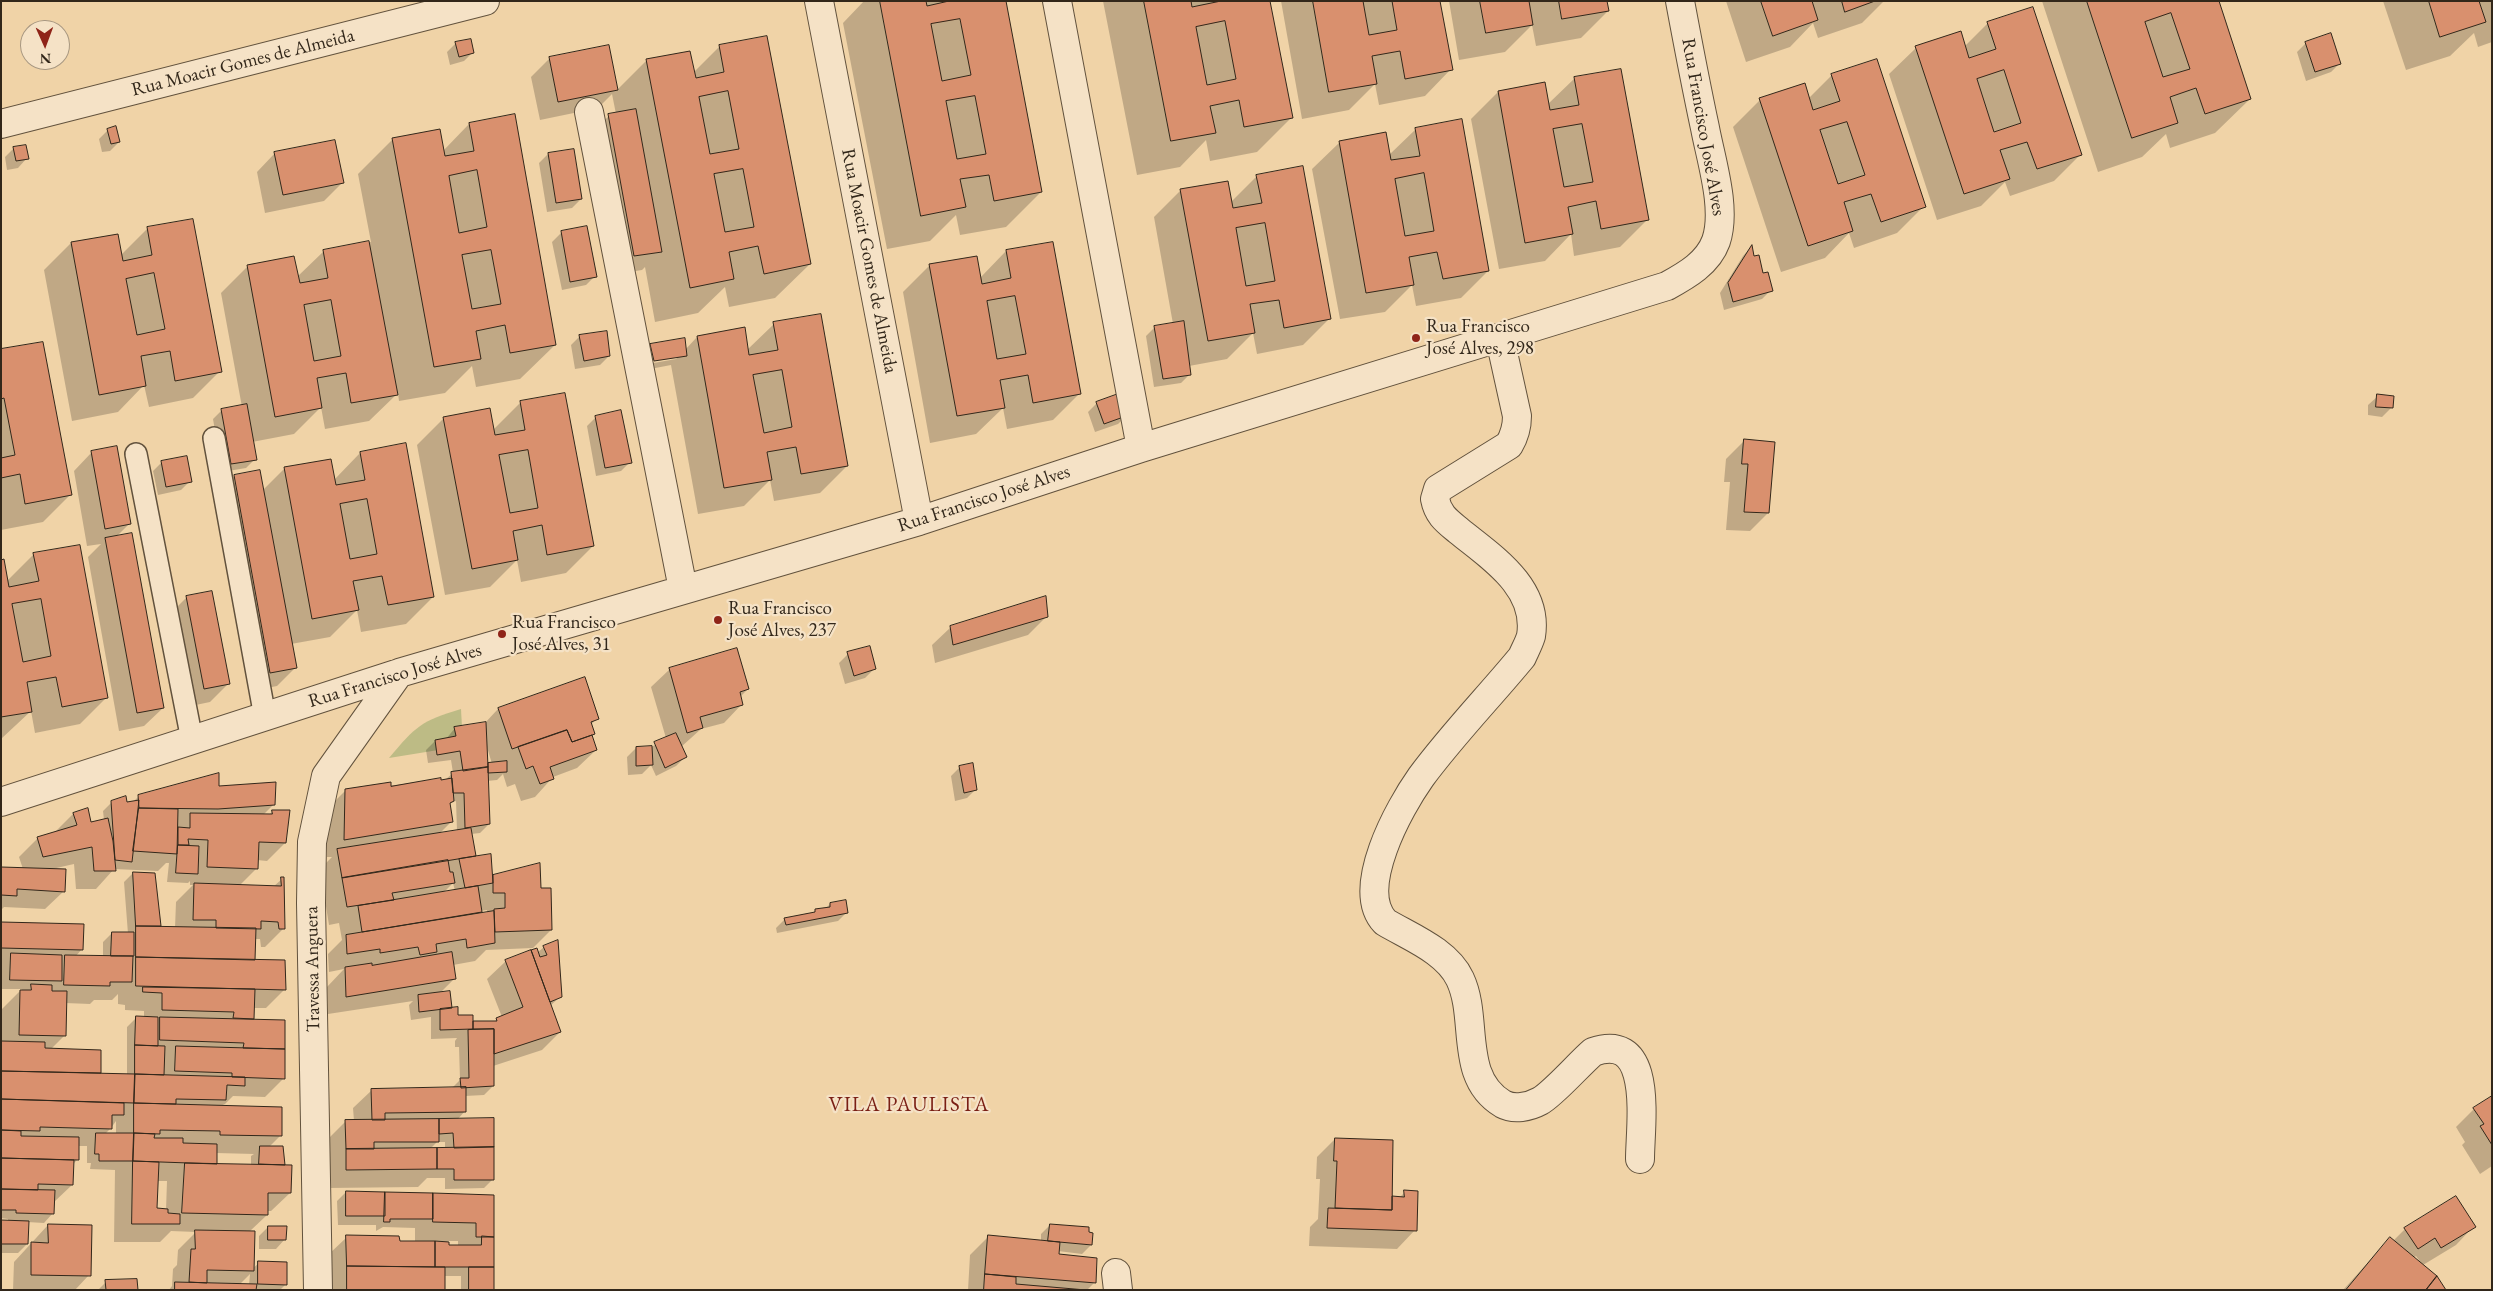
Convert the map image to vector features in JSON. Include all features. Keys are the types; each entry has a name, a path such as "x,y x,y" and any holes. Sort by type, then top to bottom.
{"street":[{"name":"Rua Moacir Gomes de Almeida","path":"1,124 485,1"},
{"name":"Rua Moacir Gomes de Almeida","path":"819,1 919,521"},
{"path":"1057,1 1141,448"},
{"name":"Rua Francisco José Alves","path":"1,802 399,673 919,521 1141,448 1667,286 1688,274 1706,260 1716,242 1720,222 1716,184 1680,1"},
{"path":"589,112 683,589"},
{"path":"1500,339 1517,416 1517,428 1514,438 1509,445 1438,489 1435,499 1440,515 1505,569 1522,589 1530,614 1531,636 1522,657 1421,777 1387,837 1374,879 1374,901 1377,914 1385,922 1448,960 1460,979 1476,1071 1484,1087 1496,1099 1508,1106 1521,1108 1540,1101 1593,1052 1603,1048 1616,1049 1628,1054 1637,1068 1641,1088 1640,1159"},
{"name":"Travessa Anguera","path":"318,1290 311,903 312,842 326,776 399,673"}],"lane":[{"path":"214,438 265,717"},
{"path":"136,454 192,740"}],"shaded area":[{"path":"461,709 463,746 389,758 420,726 437,717"}],"building":[{"path":"880,1 926,1 927,6 949,1 1006,1 1042,192 994,201 989,175 960,179 966,207 921,216","holes":["960,19 971,75 942,81 931,24","975,96 986,154 957,159 946,101"]},
{"path":"1144,1 1191,1 1192,7 1221,1 1270,1 1293,118 1244,127 1239,100 1210,106 1216,133 1171,141","holes":["1225,21 1236,79 1207,85 1196,27"]},
{"path":"1313,1 1363,1 1369,35 1397,30 1392,1 1440,1 1453,70 1405,79 1400,51 1372,56 1377,84 1329,92"},
{"path":"1480,1 1529,1 1533,25 1486,33"},
{"path":"1559,1 1607,1 1609,11 1562,19"},
{"path":"1761,1 1812,1 1818,20 1773,36"},
{"path":"1842,1 1875,1 1845,12"},
{"path":"2087,1 2219,1 2251,99 2205,114 2196,88 2170,97 2178,123 2132,138","holes":["2171,13 2190,69 2163,77 2145,22"]},
{"path":"2429,1 2479,1 2486,22 2440,37"},
{"path":"2033,7 2082,155 2037,169 2027,142 2000,150 2010,179 1964,194 1915,46 1961,31 1969,58 1996,49 1987,22","holes":["2004,70 2021,123 1994,132 1977,79"]},
{"path":"2331,33 2341,64 2315,72 2305,42"},
{"path":"767,36 811,264 764,274 758,246 729,252 734,279 690,288 646,59 690,51 696,78 724,72 719,45","holes":["728,91 739,149 710,154 699,97","743,169 754,227 725,232 714,174"]},
{"path":"471,39 474,53 459,57 455,42"},
{"path":"609,45 618,90 558,102 549,57"},
{"path":"1877,59 1926,207 1881,222 1871,194 1844,202 1853,231 1808,246 1759,98 1805,83 1813,110 1840,101 1831,74","holes":["1847,122 1865,175 1838,184 1820,130"]},
{"path":"1621,69 1649,220 1601,229 1596,201 1568,207 1573,234 1525,243 1498,91 1545,82 1550,110 1579,105 1574,77","holes":["1582,124 1593,182 1564,187 1553,129"]},
{"path":"636,109 662,252 634,256 608,114"},
{"path":"515,114 556,345 510,353 505,325 476,331 481,359 434,367 392,138 440,129 445,156 474,151 469,123","holes":["477,170 487,227 459,233 449,176","491,250 501,304 472,309 462,255"]},
{"path":"1462,119 1489,271 1443,279 1437,252 1409,257 1414,285 1366,293 1339,141 1386,132 1391,160 1420,156 1415,128","holes":["1424,173 1434,231 1405,236 1395,179"]},
{"path":"116,126 120,142 111,144 107,129"},
{"path":"335,140 344,183 283,195 274,152"},
{"path":"26,145 29,159 16,161 13,147"},
{"path":"574,149 582,199 556,203 548,153"},
{"path":"1303,166 1331,319 1284,328 1279,300 1250,304 1255,333 1208,341 1180,189 1228,181 1233,208 1262,203 1256,175","holes":["1265,223 1275,281 1246,286 1236,228"]},
{"path":"193,219 222,372 175,381 170,351 141,356 146,386 99,395 71,242 118,234 123,261 152,255 147,227","holes":["154,273 165,329 137,335 126,279"]},
{"path":"587,226 597,277 570,282 561,231"},
{"path":"369,241 398,395 351,403 346,373 317,378 322,408 275,417 247,265 294,256 300,283 328,278 323,250","holes":["331,300 341,356 314,361 304,305"]},
{"path":"1053,242 1081,394 1033,403 1028,375 1000,380 1005,408 957,416 929,264 977,256 982,284 1011,278 1006,250","holes":["1015,296 1026,354 997,359 987,301"]},
{"path":"1752,245 1754,256 1759,255 1763,273 1768,272 1773,291 1733,302 1728,283"},
{"path":"821,314 848,466 801,474 796,447 767,452 772,480 724,488 697,336 745,327 749,355 778,350 773,322","holes":["782,370 792,427 764,433 753,375"]},
{"path":"1184,321 1191,375 1163,379 1154,326"},
{"path":"607,331 610,356 584,361 579,335"},
{"path":"685,338 687,356 654,361 650,344"},
{"path":"43,342 72,495 25,504 20,474 1,478 1,458 15,455 4,398 1,399 1,349"},
{"path":"565,393 594,546 547,555 542,525 513,531 518,560 472,569 443,417 490,408 495,435 525,430 520,401","holes":["528,450 538,508 510,513 499,455"]},
{"path":"1121,393 1129,415 1104,424 1096,402"},
{"path":"2377,394 2394,396 2393,408 2376,407"},
{"path":"247,404 257,460 231,464 221,409"},
{"path":"621,410 632,463 605,468 595,416"},
{"path":"1744,439 1775,442 1769,513 1744,512 1748,464 1742,464"},
{"path":"406,443 434,597 388,605 382,576 353,581 359,610 312,619 284,467 331,459 336,485 365,480 360,452","holes":["367,499 377,554 350,559 340,504"]},
{"path":"117,446 131,524 105,529 91,451"},
{"path":"187,456 192,482 166,487 161,461"},
{"path":"260,470 297,668 270,673 234,475"},
{"path":"132,533 164,708 137,713 105,538"},
{"path":"80,545 108,698 62,707 56,677 27,682 32,712 1,717 1,560 4,559 9,587 39,581 33,553","holes":["41,599 51,656 23,662 12,604"]},
{"path":"212,591 230,684 204,689 186,596"},
{"path":"1046,596 1048,617 953,645 950,626"},
{"path":"870,646 876,669 854,676 847,652"},
{"path":"737,648 749,689 740,692 743,705 700,717 703,728 687,733 669,668"},
{"path":"585,677 599,719 591,722 595,734 572,742 567,730 512,749 498,708"},
{"path":"486,722 488,767 463,771 460,751 437,755 435,740 456,736 454,727"},
{"path":"567,730 572,742 592,735 597,750 550,767 554,779 540,784 533,766 526,769 518,747"},
{"path":"676,733 687,757 665,768 654,742"},
{"path":"652,746 653,765 636,766 636,747"},
{"path":"507,761 507,772 488,773 488,763"},
{"path":"973,763 977,790 964,793 959,766"},
{"path":"488,767 490,824 465,828 464,793 453,793 451,772"},
{"path":"219,773 219,786 276,782 275,805 218,809 139,808 138,795"},
{"path":"441,778 441,780 452,778 454,801 450,803 453,822 344,840 345,789 391,782 391,786"},
{"path":"126,796 127,802 139,800 132,862 115,860 111,801"},
{"path":"88,808 91,822 108,818 113,841 116,871 94,871 92,847 43,857 37,837 77,825 73,813"},
{"path":"139,808 178,809 177,854 133,851"},
{"path":"272,810 290,810 286,843 259,842 258,869 207,867 208,840 188,839 189,845 178,845 178,827 190,828 190,813 272,814"},
{"path":"471,828 476,856 342,878 337,849"},
{"path":"178,845 199,846 198,874 176,873"},
{"path":"491,854 493,883 465,888 459,859"},
{"path":"448,860 450,872 453,872 455,883 392,893 394,900 347,907 342,878"},
{"path":"540,863 541,888 551,888 552,930 495,932 494,909 505,908 505,893 493,893 493,875"},
{"path":"1,867 66,869 65,892 17,889 17,896 1,895"},
{"path":"133,872 155,873 161,926 136,926"},
{"path":"281,877 284,877 285,929 279,929 278,922 261,921 261,929 216,928 216,920 193,920 194,883 281,886"},
{"path":"478,886 482,912 362,932 358,906"},
{"path":"846,900 848,913 786,925 784,918 815,912 815,909 830,907 830,903"},
{"path":"494,911 495,943 467,948 466,939 436,944 437,952 420,955 418,947 380,953 380,949 347,954 346,935"},
{"path":"1,922 84,924 83,950 1,948"},
{"path":"136,926 256,928 255,960 136,957"},
{"path":"112,932 134,932 134,956 111,956"},
{"path":"558,940 562,997 550,1002 531,950 537,948 540,957 547,955 543,946"},
{"path":"531,950 561,1032 494,1054 494,1029 473,1029 473,1021 497,1021 496,1018 523,1007 505,960"},
{"path":"452,952 456,979 346,997 345,967 372,963 372,965"},
{"path":"11,953 62,955 62,981 10,980"},
{"path":"65,955 133,956 132,982 110,982 110,986 64,985"},
{"path":"136,957 285,960 286,990 136,986"},
{"path":"31,984 52,985 52,991 67,991 66,1036 19,1035 20,990 31,990"},
{"path":"143,987 255,989 254,1019 233,1018 234,1012 162,1010 162,993 143,992"},
{"path":"450,991 452,1008 419,1012 418,995"},
{"path":"458,1007 458,1015 473,1015 473,1029 440,1030 440,1009"},
{"path":"136,1016 158,1017 158,1046 135,1045"},
{"path":"160,1017 285,1020 285,1049 243,1048 244,1043 160,1040"},
{"path":"494,1029 494,1086 461,1088 460,1078 469,1078 468,1030"},
{"path":"1,1041 45,1042 45,1048 101,1050 101,1073 1,1071"},
{"path":"135,1045 165,1046 164,1075 135,1074"},
{"path":"176,1046 285,1049 285,1079 232,1077 232,1073 175,1071"},
{"path":"1,1071 135,1074 134,1103 1,1099"},
{"path":"135,1074 245,1077 245,1086 227,1085 226,1100 176,1099 176,1104 134,1103"},
{"path":"466,1087 466,1112 385,1113 385,1120 372,1120 371,1089"},
{"path":"2492,1096 2492,1145 2480,1126 2484,1124 2473,1108"},
{"path":"1,1099 124,1103 124,1115 112,1115 112,1129 40,1127 40,1131 1,1130"},
{"path":"134,1103 282,1107 282,1136 220,1135 220,1131 160,1130 160,1134 134,1133"},
{"path":"494,1118 494,1147 454,1148 453,1133 439,1134 439,1119"},
{"path":"439,1119 439,1142 374,1142 374,1149 346,1149 345,1120"},
{"path":"1,1130 21,1131 21,1136 79,1137 79,1160 1,1158"},
{"path":"96,1133 134,1133 133,1161 99,1161 99,1154 95,1154"},
{"path":"134,1133 155,1134 154,1138 183,1138 183,1143 217,1144 217,1164 133,1161"},
{"path":"1335,1138 1393,1140 1392,1210 1335,1208 1337,1161 1334,1161"},
{"path":"260,1146 283,1146 285,1165 259,1164"},
{"path":"494,1147 494,1180 454,1180 454,1169 437,1169 437,1148"},
{"path":"437,1148 437,1169 346,1170 346,1149"},
{"path":"1,1158 74,1160 73,1185 38,1184 38,1190 1,1189"},
{"path":"133,1161 159,1162 157,1208 168,1209 168,1213 180,1214 180,1224 132,1224"},
{"path":"185,1163 292,1165 291,1193 268,1193 268,1215 182,1213"},
{"path":"1,1189 55,1190 54,1214 16,1213 16,1210 1,1210"},
{"path":"1404,1190 1418,1191 1417,1231 1327,1228 1328,1208 1392,1210 1392,1196 1404,1197"},
{"path":"346,1191 385,1192 385,1216 346,1216"},
{"path":"385,1192 433,1193 433,1219 390,1219 390,1222 384,1222"},
{"path":"433,1193 494,1195 494,1237 476,1237 476,1223 433,1222"},
{"path":"2456,1196 2476,1227 2441,1248 2435,1238 2418,1249 2404,1228"},
{"path":"1,1220 29,1221 28,1244 1,1244"},
{"path":"48,1224 92,1225 91,1276 31,1275 31,1242 48,1243"},
{"path":"1050,1224 1089,1227 1089,1232 1093,1233 1092,1245 1048,1241"},
{"path":"268,1226 287,1226 286,1240 268,1240"},
{"path":"195,1230 255,1231 254,1271 207,1270 207,1283 189,1282 191,1249 195,1249"},
{"path":"346,1235 399,1236 400,1241 435,1241 435,1267 347,1266"},
{"path":"988,1235 1060,1242 1059,1254 1097,1258 1096,1283 985,1274"},
{"path":"482,1236 494,1237 494,1267 435,1267 435,1241 449,1242 449,1245 481,1245"},
{"path":"2390,1237 2437,1276 2426,1290 2346,1290"},
{"path":"258,1261 287,1262 287,1285 258,1284"},
{"path":"347,1266 445,1267 445,1290 347,1290"},
{"path":"469,1267 494,1267 494,1290 469,1290"},
{"path":"985,1274 1016,1277 1016,1284 1086,1290 984,1290"},
{"path":"2437,1276 2446,1290 2426,1290"},
{"path":"137,1279 138,1290 106,1290 105,1280"},
{"path":"175,1282 257,1284 256,1290 175,1290"}],"place":[{"name":"Rua Francisco José Alves, 298","path":"1416,338"},
{"name":"Rua Francisco José Alves, 237","path":"718,620"},
{"name":"Rua Francisco José Alves, 31","path":"502,634"}],"district":[{"name":"VILA PAULISTA","path":"909,1105"}]}
